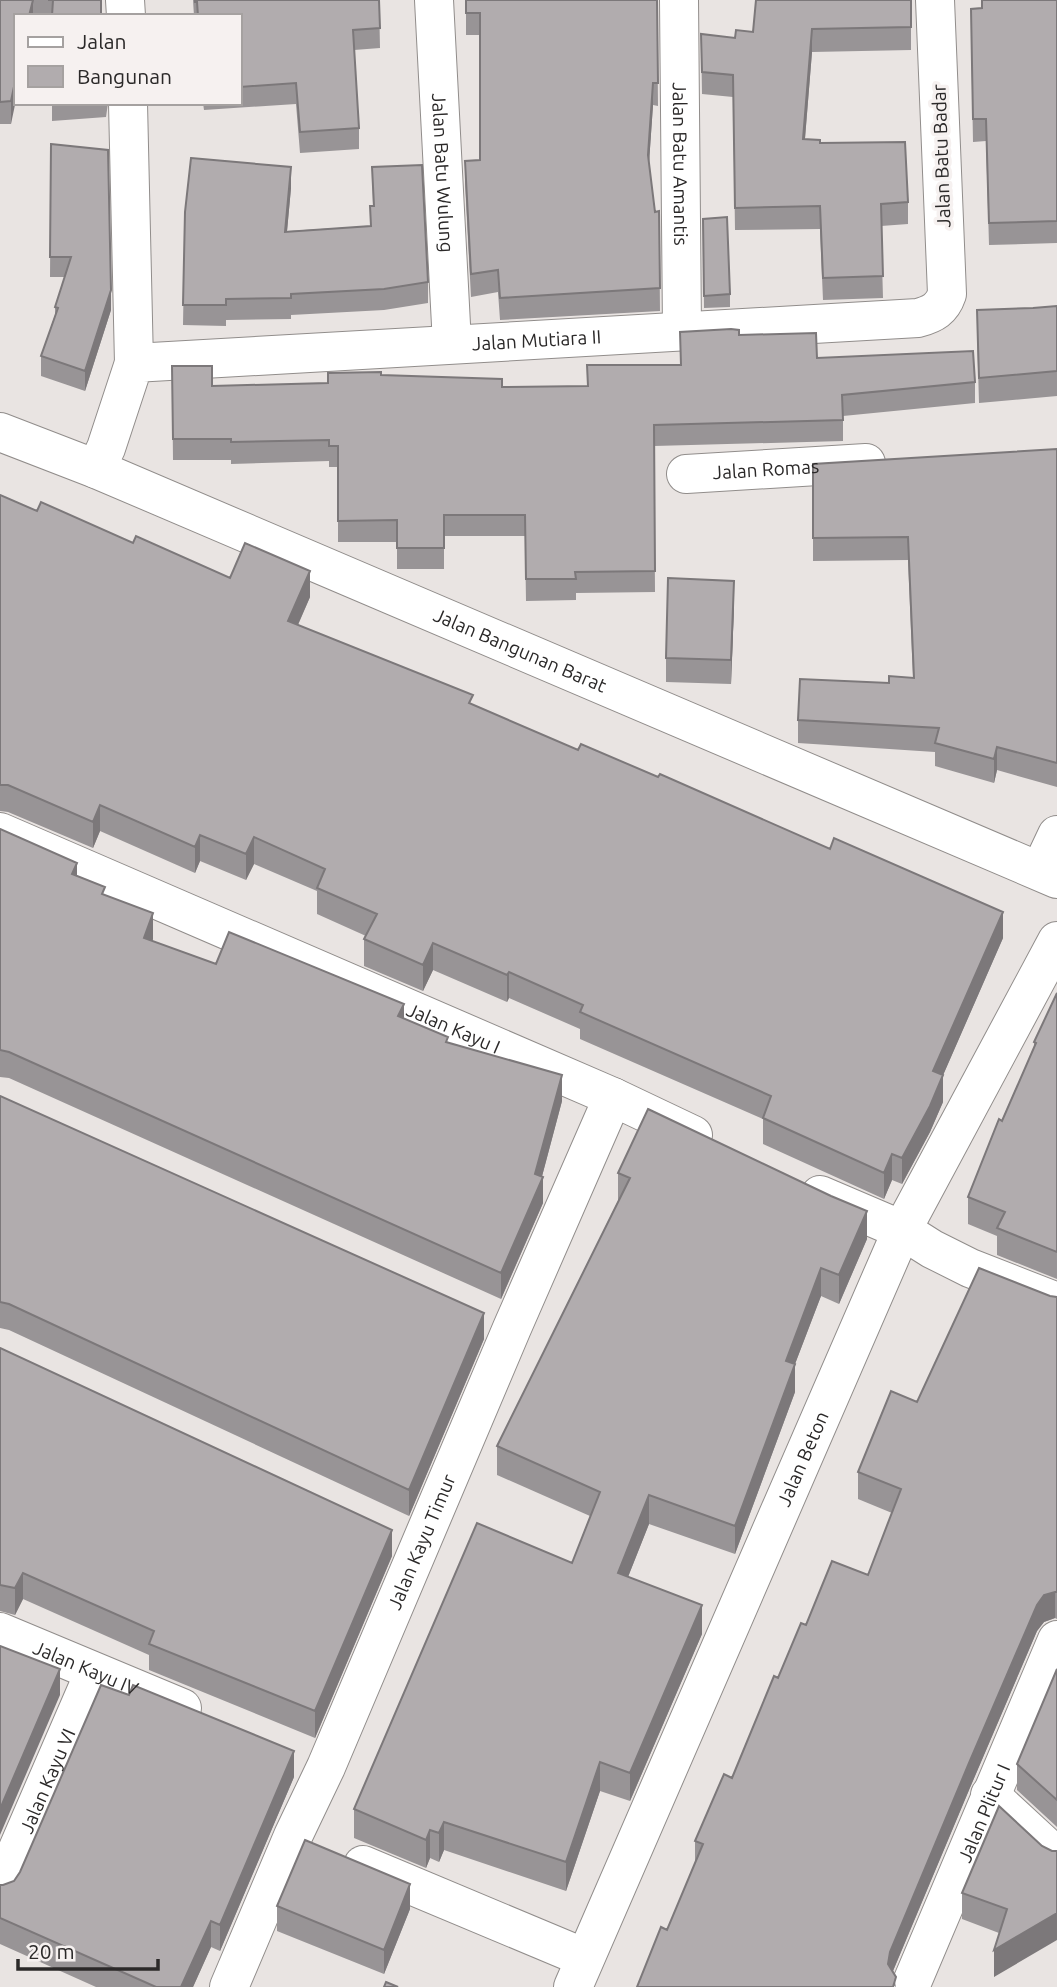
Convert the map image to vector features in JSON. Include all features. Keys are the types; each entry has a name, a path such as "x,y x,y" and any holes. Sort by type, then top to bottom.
{"street":[{"name":"Jalan Batu Wulung","path":"434,0 452,344"},
{"name":"Jalan Batu Amantis","path":"678,0 682,330"},
{"name":"Jalan Batu Badar","path":"935,0 947,293 939,309"},
{"path":"96,469 106,448 134,363 128,105"},
{"name":"Jalan Mutiara II","path":"134,363 918,318 939,309"},
{"name":"Jalan Bangunan Barat","path":"0,432 96,469 1048,875"},
{"name":"Jalan Romas","path":"686,474 906,460"},
{"name":"Jalan Kayu I","path":"0,832 613,1097 723,1150"},
{"path":"1048,875 1057,835"},
{"name":"Jalan Beton","path":"579,1973 902,1230 1057,941"},
{"name":"Jalan Kayu Timur","path":"229,1987 293,1836 313,1762 499,1322 613,1097"},
{"path":"794,1183 902,1230 970,1268 1057,1302"},
{"name":"Jalan Kayu IV","path":"0,1632 210,1720"},
{"name":"Jalan Plitur I","path":"910,1987 1057,1640"},
{"name":"Jalan Kayu VI","path":"0,1888 94,1673"},
{"path":"990,1795 1057,1857"},
{"path":"293,1836 579,1973"}],"building":[{"path":"0,0 33,0 30,14 14,14 14,87 11,101 0,102"},
{"path":"53,0 101,0 101,14 52,14"},
{"path":"379,0 380,28 353,30 359,128 300,132 296,83 242,87 242,14 198,14 195,2"},
{"path":"466,0 657,0 658,83 653,83 648,155 655,212 659,211 660,288 500,298 498,270 471,274 465,161 480,160 480,13 466,13"},
{"path":"756,0 911,0 911,27 812,29 803,139 820,140 820,143 905,142 908,202 881,204 883,276 823,278 820,206 735,208 733,75 702,72 701,34 735,38 736,30 753,32"},
{"path":"982,0 1057,0 1057,221 989,223 986,119 973,119 971,9 982,8"},
{"path":"51,144 108,150 111,290 85,371 41,356 58,308 55,307 71,257 50,257"},
{"path":"191,158 291,167 285,232 371,226 370,206 374,206 372,167 422,165 428,282 384,289 291,294 291,298 226,299 226,305 183,305 185,212"},
{"path":"727,217 730,294 704,296 703,219"},
{"path":"1057,306 1057,371 979,378 977,310"},
{"path":"739,330 739,335 816,333 817,358 973,351 975,382 842,395 843,420 654,425 655,571 575,572 576,579 526,579 525,515 444,515 444,548 397,548 397,520 338,521 338,446 329,446 329,440 231,442 231,439 173,439 172,366 212,366 212,386 328,383 328,373 381,372 381,375 502,379 502,387 588,386 587,365 681,365 680,332"},
{"path":"1057,449 1057,763 997,747 994,759 935,743 939,728 798,720 800,679 889,683 889,676 914,678 908,537 813,538 813,464"},
{"path":"0,495 37,511 41,502 133,543 136,536 230,578 245,543 310,571 288,621 473,695 469,703 578,750 581,744 658,777 660,774 830,849 834,838 1003,912 933,1071 943,1075 902,1158 892,1154 884,1173 763,1118 771,1096 580,1012 583,1005 509,972 507,975 433,943 423,965 364,939 377,914 317,888 325,869 254,837 246,854 200,835 195,847 100,805 93,822 8,785 0,785"},
{"path":"668,578 734,581 731,660 666,658"},
{"path":"0,829 77,863 72,874 105,887 102,894 153,913 144,938 216,964 229,932 404,1004 398,1016 448,1037 446,1042 562,1075 535,1174 543,1177 501,1273 0,1050"},
{"path":"1057,993 1057,1252 997,1228 1005,1212 968,1197 999,1119 1002,1121"},
{"path":"0,1096 484,1313 409,1490 0,1302"},
{"path":"648,1109 867,1211 839,1275 821,1268 786,1361 795,1364 735,1526 649,1495 618,1573 702,1605 630,1773 600,1762 566,1862 444,1822 439,1833 430,1830 426,1840 354,1809 477,1523 572,1563 600,1492 497,1446 630,1178 618,1173"},
{"path":"979,1268 1057,1297 1057,1592 1044,1595 1037,1605 890,1952 888,1964 896,1977 893,1987 637,1987 661,1927 667,1930 703,1844 695,1841 724,1774 732,1778 774,1676 778,1678 801,1623 806,1625 832,1561 868,1575 901,1489 858,1472 891,1391 917,1402"},
{"path":"0,1348 392,1530 315,1711 149,1644 154,1631 23,1573 15,1588 0,1585"},
{"path":"0,1646 60,1669 0,1809"},
{"path":"1057,1669 1057,1800 1017,1764"},
{"path":"101,1685 129,1695 133,1685 294,1751 220,1925 211,1921 181,1987 156,1987 0,1918 0,1885 14,1881 20,1872"},
{"path":"999,1806 1042,1846 1057,1851 1057,1913 994,1950 1007,1909 962,1893"},
{"path":"305,1840 410,1884 384,1950 277,1906"},
{"path":"386,1982 398,1987 384,1987"}]}
